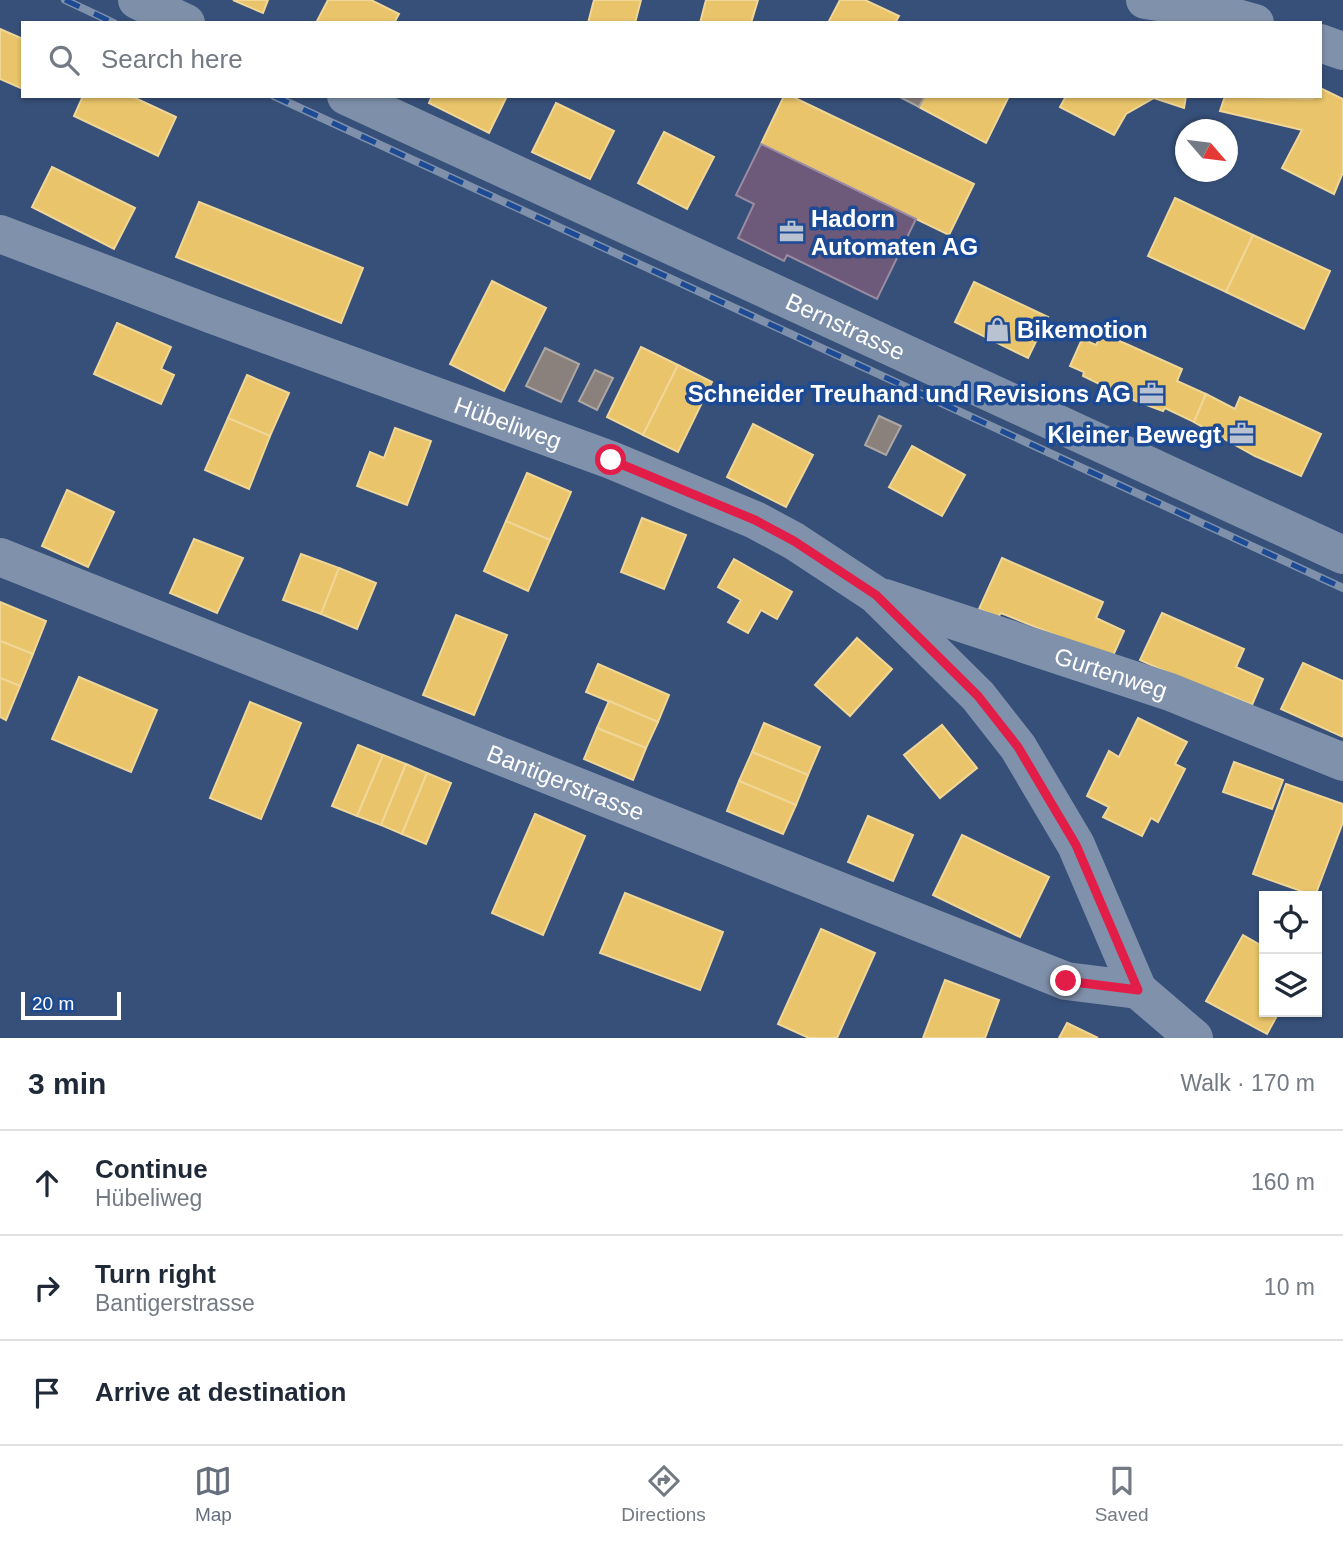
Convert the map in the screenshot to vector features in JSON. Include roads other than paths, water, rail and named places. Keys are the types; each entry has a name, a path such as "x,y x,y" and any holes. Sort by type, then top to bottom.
{"main road":[{"path":"136,0 182,21"},
{"name":"Bernstrasse","path":"350,98 1343,555"}],"street":[{"path":"1145,0 1204,9 1248,21"},
{"path":"1322,44 1343,51"},
{"name":"Hübeliweg","path":"0,234 611,460 731,510 794,541 876,595 978,696 1018,747 1076,845 1138,990 1194,1038"},
{"name":"Bantigerstrasse","path":"0,557 1066,981 1138,990"},
{"name":"Gurtenweg","path":"876,595 1170,692 1343,762"}],"railway":[{"path":"65,0 110,21"},
{"path":"278,98 1343,588"}],"place":[{"name":"Hadorn Automaten AG","path":"791,232"},
{"name":"Bikemotion","path":"997,329"},
{"name":"Schneider Treuhand und Revisions AG","path":"1151,393"},
{"name":"Kleiner Bewegt","path":"1241,434"}]}
